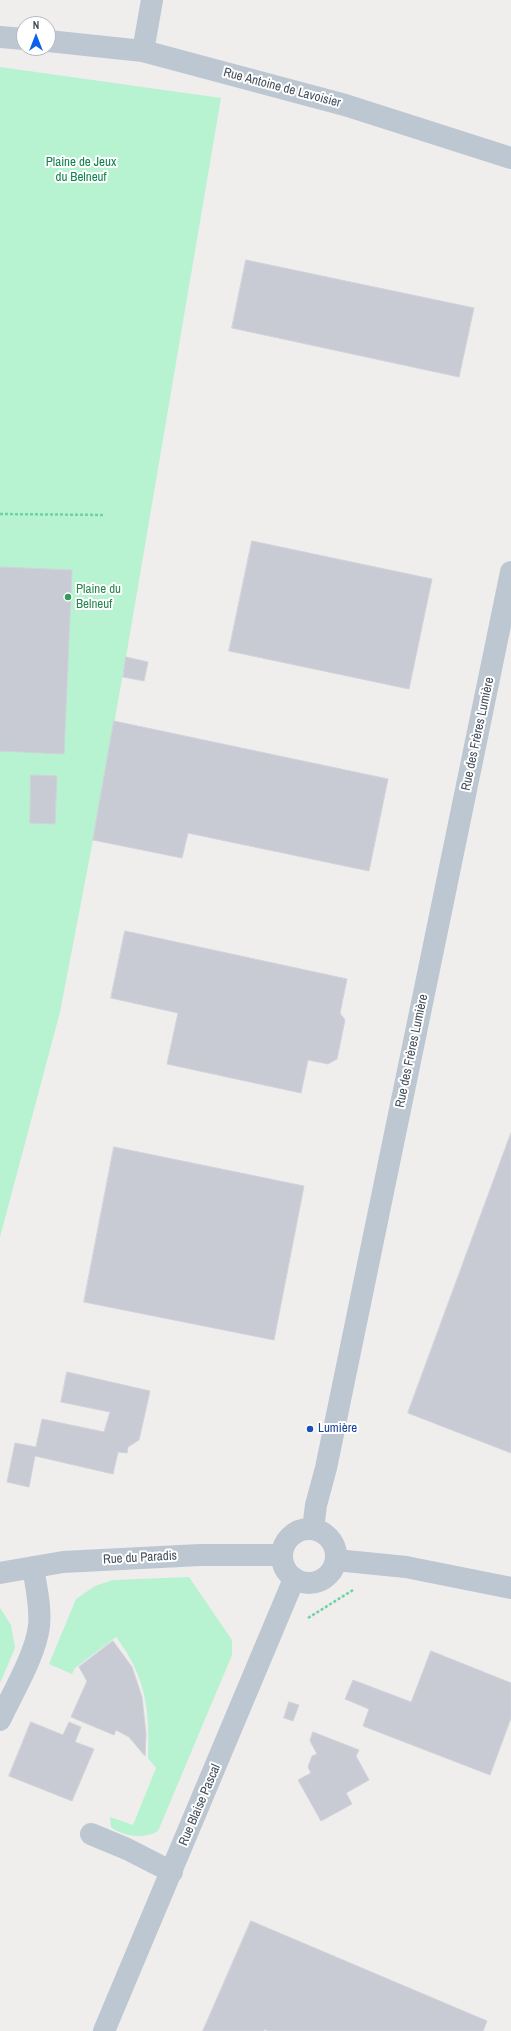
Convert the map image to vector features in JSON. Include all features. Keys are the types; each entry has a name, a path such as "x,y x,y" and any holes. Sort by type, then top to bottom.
{"street":[{"path":"143,51 152,0"},
{"path":"0,37 16,38"},
{"name":"Rue Antoine de Lavoisier","path":"56,43 143,51 345,105 511,158"},
{"name":"Rue des Frères Lumière","path":"313,1530 316,1505 330,1445 511,572"},
{"path":"306,1529 313,1530 320,1532 331,1540 336,1553 336,1560 333,1569 320,1581 311,1583 294,1579 287,1573 281,1555 286,1541 291,1535 306,1529"},
{"name":"Rue du Paradis","path":"0,1573 63,1562 200,1555 281,1555"},
{"path":"336,1560 406,1567 511,1588"},
{"path":"0,1720 31,1655 39,1628 40,1618 33,1567"},
{"name":"Rue Blaise Pascal","path":"104,2031 294,1579"},
{"path":"92,1834 127,1849 172,1872"}],"path":[{"path":"0,514 104,515"}],"green space":[{"name":"Plaine du Belneuf","path":"0,67 221,98 126,657 60,1012 0,1237"},
{"path":"189,1577 232,1640 232,1655 158,1831 153,1834 141,1836 128,1835 111,1827 110,1817 133,1825 156,1768 148,1758 147,1709 140,1680 134,1666 116,1637 75,1668 72,1674 49,1664 76,1599 95,1586 113,1580"},
{"path":"0,1608 11,1625 15,1648 0,1683"}],"building":[{"path":"246,260 474,308 459,377 232,328"},
{"path":"252,541 432,579 409,689 229,651"},
{"path":"0,567 72,570 64,754 0,751"},
{"path":"126,657 148,662 144,681 123,677"},
{"path":"114,721 388,779 369,871 188,833 182,858 93,840"},
{"path":"31,775 57,776 55,824 30,823"},
{"path":"125,931 347,979 340,1013 345,1020 337,1059 328,1064 308,1060 301,1093 167,1064 178,1013 111,998"},
{"path":"511,1133 511,1453 408,1413"},
{"path":"114,1147 304,1186 274,1340 84,1302"},
{"path":"67,1372 150,1391 139,1440 128,1447 127,1453 118,1452 113,1474 35,1456 29,1487 7,1482 15,1443 36,1447 42,1419 104,1432 110,1412 61,1402"},
{"path":"113,1641 132,1667 142,1697 146,1734 145,1756 129,1737 116,1730 114,1735 71,1717 87,1681 79,1667"},
{"path":"431,1651 511,1683 511,1718 490,1775 363,1726 369,1709 345,1699 353,1680 411,1702"},
{"path":"289,1702 299,1705 293,1721 284,1718"},
{"path":"31,1722 63,1735 69,1722 81,1727 75,1742 94,1749 72,1801 9,1776"},
{"path":"313,1732 359,1750 356,1756 369,1780 346,1793 352,1804 321,1821 298,1780 311,1773 308,1767 312,1756 317,1754 310,1741"},
{"path":"251,1921 487,2021 483,2031 268,2031 264,2029 264,2031 203,2031"}],"place":[{"name":"Plaine du Belneuf","path":"68,597"},
{"name":"Lumière","path":"310,1429"}],"park label":[{"name":"Plaine de Jeux du Belneuf","path":"81,170"}]}
